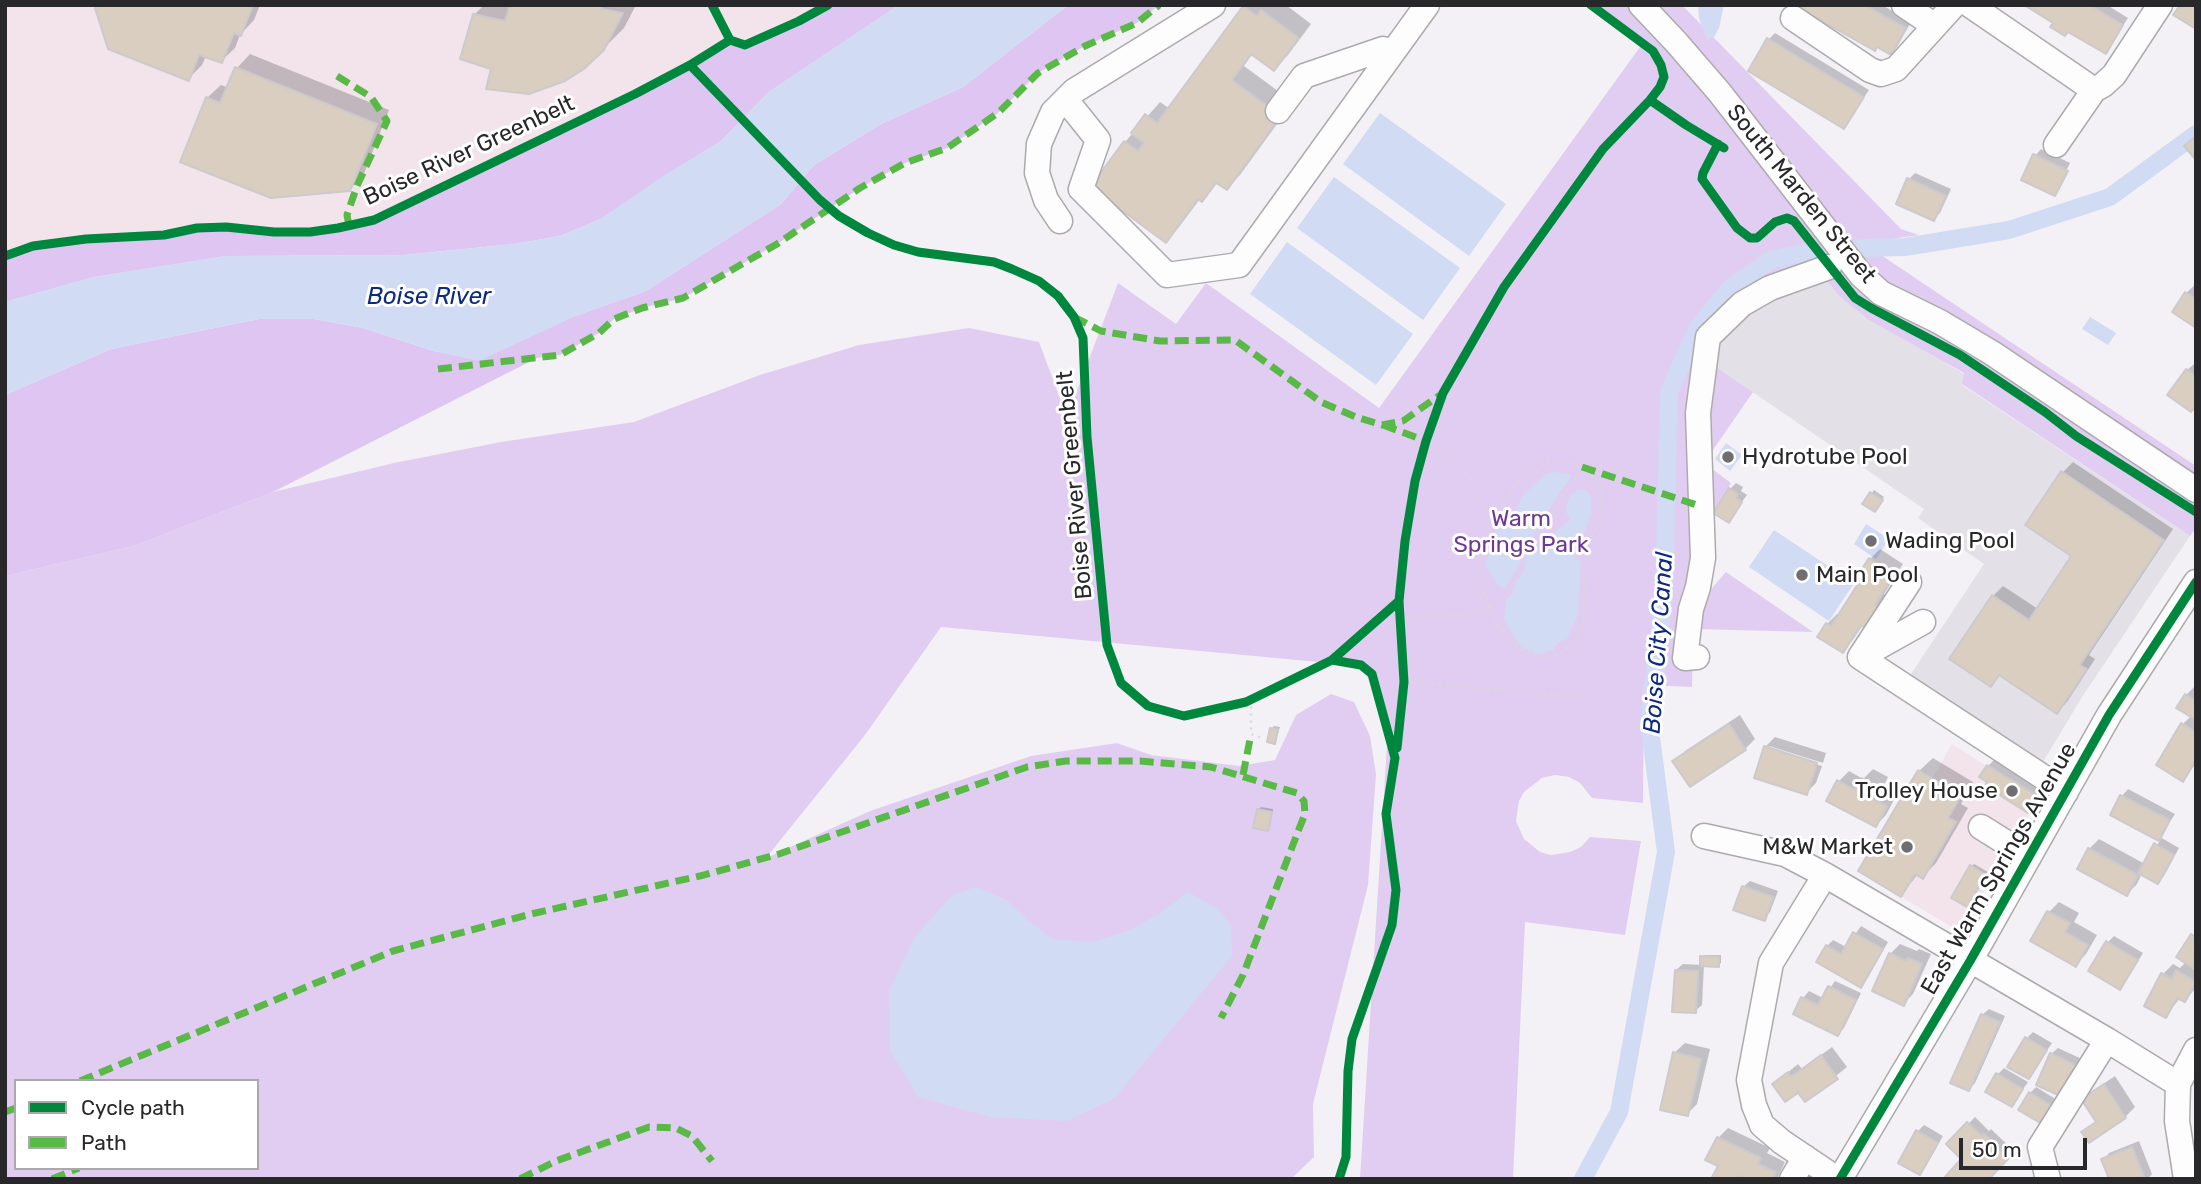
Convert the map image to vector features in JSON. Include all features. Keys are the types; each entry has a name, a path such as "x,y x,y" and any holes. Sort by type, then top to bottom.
{"street":[{"path":"1060,221 1046,200 1037,173 1040,144 1053,112 1074,91 1213,5"},
{"path":"1066,100 1098,140 1080,189 1167,275 1239,265 1427,5"},
{"name":"South Marden Street","path":"1641,5 1720,93 1861,275 1881,293 1940,322 1992,353 2196,490"},
{"path":"1904,5 1935,26"},
{"path":"1793,18 1870,70 1881,74 1896,69 1954,5"},
{"path":"1970,5 2094,90"},
{"path":"2056,145 2094,90 2114,75 2160,5"},
{"path":"1278,111 1304,76 1383,49 1391,54"},
{"path":"1697,657 1685,658 1691,609 1703,558 1698,413 1708,337 1742,304 1770,288 1829,267"},
{"path":"1860,657 1909,582"},
{"name":"East Warm Springs Avenue","path":"1847,1176 2109,715 2196,582"},
{"path":"1860,657 1923,622"},
{"path":"1860,657 2066,792"},
{"path":"1981,827 2029,857"},
{"path":"1704,836 1784,854 1825,875 2178,1084"},
{"path":"1825,875 1771,964 1749,1080 1754,1105 1762,1125 1805,1157 1847,1176"},
{"path":"2048,1179 2040,1147 2107,1040"},
{"path":"2186,1179 2177,1121 2178,1084 2196,1051"},
{"path":"1792,1179 1805,1157"}],"path":[{"path":"1421,459 1425,445 1462,467 1494,522"},
{"path":"1560,461 1582,467 1595,479 1600,489 1602,511 1589,549 1583,619 1576,641 1567,650 1553,657 1523,651 1507,638 1497,622 1480,584 1479,568 1480,552 1494,522 1505,499 1520,479 1547,462 1560,461"},
{"path":"1543,541 1561,498 1582,467"},
{"path":"1400,632 1399,616 1468,614 1491,608"},
{"path":"1403,693 1404,670"},
{"path":"1404,682 1586,697"},
{"path":"1233,705 1257,697"},
{"path":"1246,702 1251,706 1251,734 1262,738"}],"shaded area":[{"path":"5,5 855,5 560,221 5,291"},
{"path":"828,5 899,5 769,92 721,141 601,219 560,236 514,244 404,255 226,256 94,277 5,302 5,256 33,246 86,239 164,235 197,228 310,232 374,220 455,183 690,65 730,40 745,45"},
{"path":"1068,5 1159,5 1137,23 1085,46 1038,73 998,113 947,148 905,163 860,188 777,244 683,298 642,308 614,319 599,333 560,355 537,358 273,492 134,546 5,576 5,395 111,349 259,319 314,319 363,328 437,352 578,315 646,291 781,204 814,165 881,124 963,87"},
{"path":"1826,278 1838,295 1880,324 1964,374 1962,385 2190,536 2084,694 2043,762 1907,680 1984,564 1918,518 1924,509 1713,365 1722,338 1752,307"},
{"path":"1952,744 2038,799 1960,932 1860,872 1932,779"}],"green space":[{"name":"Warm Springs Park","path":"1584,5 1682,5 1901,229 1919,235 1863,243 2196,466 2196,528 2190,536 1962,384 1964,373 1869,320 1838,295 1826,279 1752,307 1722,338 1713,365 1753,392 1704,463 1731,483 1709,524 1712,588 1726,572 1813,632 1693,629 1692,687 1644,685 1643,803 1592,798 1580,783 1569,777 1555,775 1542,778 1524,792 1519,801 1516,821 1524,839 1540,852 1551,855 1570,852 1581,847 1590,837 1641,841 1625,935 1525,922 1513,1179 1360,1179 1388,729 1372,674 1362,666 941,627 865,735 766,858 870,811 1031,756 1117,743 1151,755 1239,766 1275,760 1296,715 1331,694 1354,702 1370,736 1376,774 1368,885 1313,1104 1314,1157 1291,1179 5,1179 5,576 134,546 273,492 394,463 501,442 634,422 760,375 859,345 969,328 1039,342 1067,417 1118,283 1176,324 1206,283 1379,408 1640,47"}],"water":[{"name":"Boise River","path":"899,5 1068,5 963,87 881,124 814,165 781,204 646,291 578,315 479,361 437,352 363,328 314,319 259,319 111,349 5,395 5,302 94,277 226,256 404,255 514,244 560,236 601,219 663,176 721,141 769,92"},
{"path":"1698,5 1724,5 1719,28 1714,37 1707,40 1699,18"},
{"path":"1380,113 1506,204 1469,256 1343,164"},
{"path":"1334,177 1460,268 1423,320 1297,228"},
{"path":"1287,242 1413,334 1376,385 1250,294"},
{"path":"2090,317 2116,333 2108,345 2082,329"},
{"name":"Hydrotube Pool","path":"1726,443 1742,455 1730,471 1715,459"},
{"path":"1555,472 1571,475 1535,534 1526,543 1519,566 1504,589 1496,583 1485,565 1497,526 1510,512 1516,510 1522,497 1535,484 1546,474"},
{"path":"1579,489 1586,490 1591,497 1591,514 1580,546 1572,548 1556,540 1555,532 1568,522 1570,518 1566,507 1571,495"},
{"name":"Wading Pool","path":"1866,524 1889,539 1876,559 1854,544"},
{"name":"Main Pool","path":"1774,530 1854,583 1829,621 1749,567"},
{"path":"1557,546 1581,561 1578,614 1567,639 1559,642 1553,650 1538,654 1522,648 1514,637 1504,619 1506,600 1512,593 1517,578 1520,578 1524,571 1527,551 1531,548 1542,554"},
{"path":"975,887 1007,900 1053,939 1093,942 1130,930 1160,913 1188,892 1217,908 1231,925 1232,956 1115,1098 1067,1121 990,1117 918,1097 890,1051 889,990 914,938 952,895"}],"building":[{"path":"96,5 253,5 241,36 234,33 222,63 199,55 189,81 108,49"},
{"path":"510,5 603,5 602,9 623,13 604,50 584,69 565,81 529,94 486,89 491,69 460,59 473,14 505,21"},
{"path":"1793,5 1864,5 1906,28 1891,55 1877,47 1875,51"},
{"path":"2024,5 2090,5 2123,25 2106,54 2068,32 2065,36 2050,27 2053,23"},
{"path":"2180,5 2196,5 2196,29 2173,15"},
{"path":"1243,6 1257,16 1261,10 1299,38 1274,71 1251,54 1232,80 1281,116 1227,190 1216,183 1202,202 1198,199 1166,243 1090,187 1124,141 1138,151 1144,143 1131,133 1145,114 1157,123"},
{"path":"1767,38 1864,97 1844,129 1748,71"},
{"path":"235,67 377,124 350,191 271,198 180,162 206,97 220,103"},
{"path":"2196,136 2196,160 2184,146"},
{"path":"2033,154 2068,171 2055,196 2021,180"},
{"path":"1907,178 1946,196 1934,221 1896,204"},
{"path":"2185,292 2196,299 2196,328 2172,312"},
{"path":"2186,369 2196,376 2196,406 2191,412 2167,395"},
{"path":"2061,471 2164,540 2080,665 2087,669 2057,714 1999,675 1991,687 1949,659 1992,595 2029,620 2071,556 2025,525"},
{"path":"1729,488 1738,494 1736,498 1742,502 1729,523 1713,513"},
{"path":"1870,492 1883,500 1875,512 1862,504"},
{"path":"1869,558 1894,574 1875,605 1880,608 1867,629 1861,625 1843,653 1817,637 1826,623 1831,626 1863,576 1859,573"},
{"path":"2185,694 2196,701 2196,720 2176,708"},
{"path":"2181,723 2196,732 2196,760 2183,782 2156,765"},
{"path":"1729,724 1746,750 1690,787 1672,761"},
{"path":"1270,728 1278,730 1275,744 1267,742"},
{"path":"1764,746 1817,763 1807,795 1754,778"},
{"name":"Trolley House","path":"1987,765 2038,796 2028,813 1985,786 1987,782 1979,777"},
{"name":"M&W Market","path":"1918,770 1961,796 1948,818 1956,822 1923,879 1915,874 1901,897 1858,871"},
{"path":"1861,778 1879,787 1873,799 1887,806 1876,827 1826,801 1837,780 1855,790"},
{"path":"2120,795 2170,820 2159,841 2110,815"},
{"path":"1257,809 1272,812 1268,831 1253,828"},
{"path":"2154,843 2174,855 2158,884 2138,873"},
{"path":"2088,848 2138,875 2127,896 2077,869"},
{"path":"1970,865 1986,875 1967,907 1951,898"},
{"path":"1742,886 1773,897 1765,921 1733,910"},
{"path":"2047,911 2070,923 2065,932 2088,945 2076,967 2030,941"},
{"path":"1853,932 1883,949 1861,988 1816,962 1826,945 1841,954"},
{"path":"2191,934 2196,937 2194,969 2176,957"},
{"path":"2106,941 2138,960 2120,990 2088,971"},
{"path":"1889,953 1906,961 1908,958 1922,964 1904,1006 1872,991"},
{"path":"1700,956 1719,957 1719,967 1700,966"},
{"path":"1675,970 1698,971 1696,1013 1672,1012"},
{"path":"2176,970 2196,982 2185,1002 2177,998 2166,1018 2144,1006 2161,973 2172,979"},
{"path":"1828,986 1856,1000 1838,1036 1793,1014 1801,997 1818,1005"},
{"path":"1981,1014 2000,1022 1969,1091 1950,1083"},
{"path":"2025,1037 2047,1050 2029,1079 2007,1067"},
{"path":"1673,1052 1701,1059 1688,1116 1660,1110"},
{"path":"2050,1053 2079,1067 2065,1098 2036,1085"},
{"path":"1821,1055 1838,1079 1805,1102 1798,1093 1785,1102 1772,1084 1788,1072 1791,1077"},
{"path":"1996,1073 2023,1089 2012,1107 1985,1092"},
{"path":"2104,1084 2126,1118 2089,1143 2081,1132 2096,1122 2081,1099"},
{"path":"2029,1092 2057,1109 2047,1127 2018,1110"},
{"path":"1967,1122 2009,1158 1989,1179 1943,1179 1961,1159 1946,1144"},
{"path":"1916,1130 1938,1143 1920,1175 1898,1163"},
{"path":"1717,1137 1761,1158 1758,1164 1776,1172 1773,1179 1744,1179 1738,1176 1737,1179 1711,1179 1718,1166 1705,1160"},
{"path":"2132,1147 2145,1179 2109,1179 2101,1159"}],"waterway":[{"name":"Boise City Canal","path":"1861,248 1905,247 2009,230 2110,197 2196,134"},
{"name":"Boise City Canal","path":"1583,1179 1619,1112 1666,852 1649,722 1664,595 1669,392 1697,329 1728,290 1770,260 1812,251"}],"marked path":[{"path":"438,369 560,355 599,333 614,319 642,308 683,298 777,244 860,188 905,163 947,148 998,113 1038,73 1085,46 1137,23 1159,5"},
{"path":"337,76 371,97 387,121 357,186 347,215 349,226"},
{"path":"1074,317 1101,331 1160,341 1235,340 1321,402 1382,425 1403,421 1440,395"},
{"path":"1383,425 1426,441"},
{"path":"1582,467 1700,506"},
{"path":"1243,775 1251,734"},
{"path":"85,1079 393,951 531,914 704,875 779,854 1027,767 1066,761 1140,761 1211,767 1297,793 1304,801 1305,814 1243,975 1221,1018"},
{"path":"5,1112 14,1109"},
{"path":"520,1179 556,1161 649,1127 676,1128 692,1136 712,1161"},
{"path":"52,1179 74,1170"}],"cycle path":[{"path":"712,5 730,40 745,45 828,5"},
{"path":"1397,748 1404,682 1399,601 1405,541 1415,481 1443,393 1504,287 1603,149 1650,100 1664,77 1653,51 1591,5"},
{"name":"Boise River Greenbelt","path":"5,256 33,246 86,239 164,235 197,228 310,232 374,220 635,94 730,40"},
{"name":"Boise River Greenbelt","path":"690,65 820,200 839,216 894,245 918,252 994,262 1012,269 1039,281 1058,296 1074,317 1083,338 1087,437 1107,645 1121,683 1148,706 1184,716 1246,702 1332,660 1361,665 1372,674 1395,758 1386,814 1396,890 1392,925 1352,1039 1348,1071 1346,1157 1339,1179"},
{"path":"1650,100 1724,148"},
{"path":"1718,144 1702,179 1737,228 1750,238 1757,238 1775,222 1787,218 1794,221 1855,298 1960,355 2076,436 2196,512"},
{"path":"1840,1179 1970,961 2109,715 2196,582"},
{"path":"1332,660 1399,601"}],"place":[{"name":"Hydrotube Pool","path":"1728,457"},
{"name":"Wading Pool","path":"1871,541"},
{"name":"Main Pool","path":"1802,575"},
{"name":"Trolley House","path":"2012,791"},
{"name":"M&W Market","path":"1907,847"}]}
